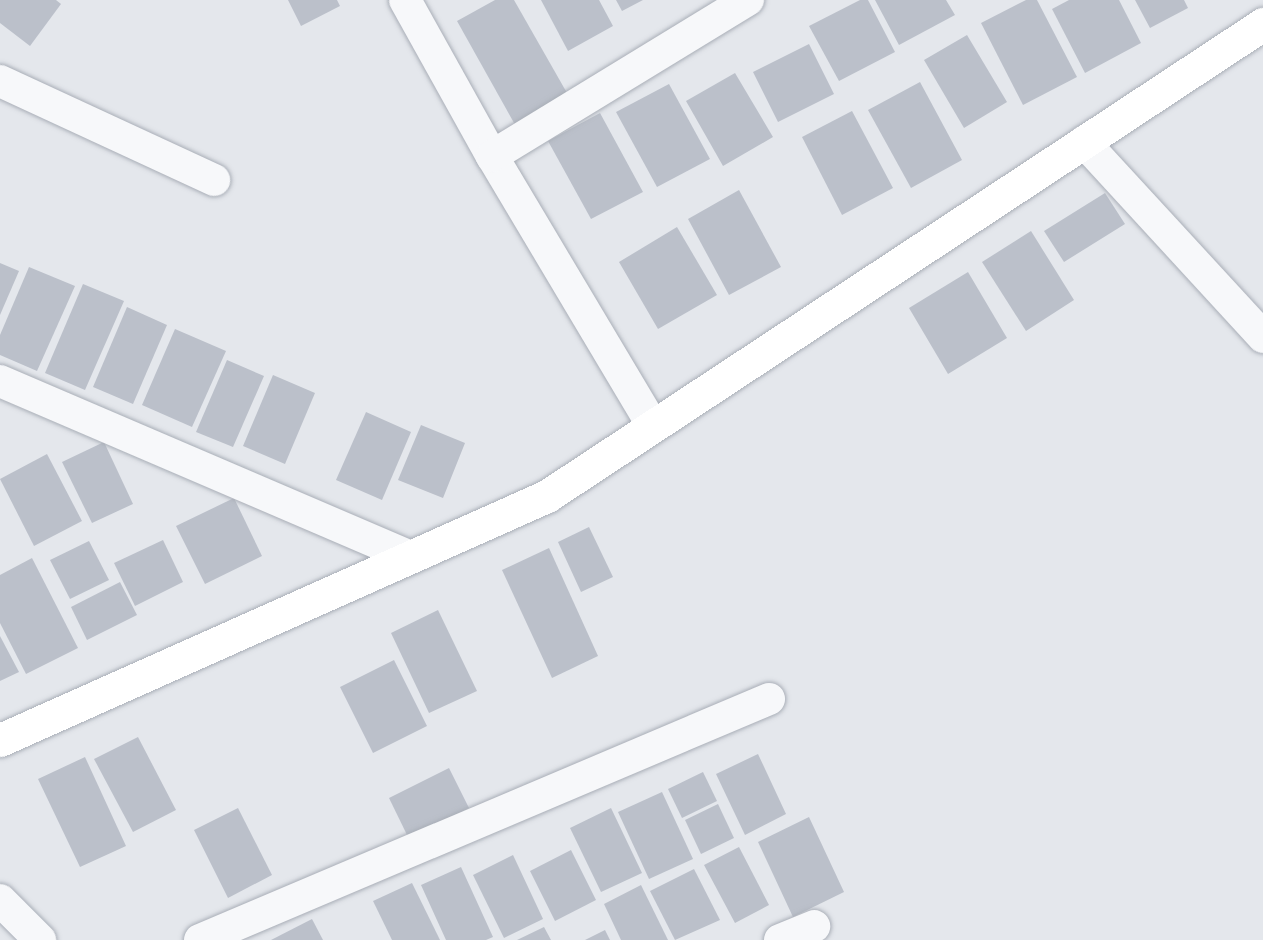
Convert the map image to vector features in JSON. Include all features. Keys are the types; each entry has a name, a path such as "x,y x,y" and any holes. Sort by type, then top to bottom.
{"street":[{"path":"405,0 492,156 653,426"},
{"path":"492,156 748,0"},
{"path":"0,740 547,496 1263,24"},
{"path":"0,81 214,180"},
{"path":"1084,142 1263,337"},
{"path":"0,381 410,557"},
{"path":"200,940 769,699"},
{"path":"0,900 39,940"},
{"path":"780,940 814,926"}],"building":[{"path":"0,0 56,0 61,4 30,46 0,23"},
{"path":"288,0 337,0 340,6 301,26"},
{"path":"495,0 514,0 571,100 518,130 457,21"},
{"path":"541,0 599,0 613,26 568,51"},
{"path":"616,0 643,0 622,11"},
{"path":"860,0 868,0 895,52 839,81 809,26"},
{"path":"875,0 946,0 955,15 899,45"},
{"path":"1026,0 1037,0 1077,77 1023,105 981,23"},
{"path":"1069,0 1119,0 1141,43 1085,73 1052,9"},
{"path":"1135,0 1184,0 1188,8 1150,28"},
{"path":"967,35 1007,102 964,128 924,60"},
{"path":"809,44 834,94 778,122 753,72"},
{"path":"735,73 773,137 723,166 686,101"},
{"path":"920,82 962,160 911,188 868,110"},
{"path":"669,84 710,159 657,187 616,112"},
{"path":"852,111 893,188 842,215 802,137"},
{"path":"600,113 643,192 591,219 548,141"},
{"path":"739,190 781,267 729,295 688,219"},
{"path":"1105,193 1125,224 1064,262 1044,231"},
{"path":"677,227 717,295 658,329 619,262"},
{"path":"1031,231 1074,300 1026,331 982,262"},
{"path":"0,263 19,271 0,315"},
{"path":"29,267 75,286 37,371 0,355 0,335"},
{"path":"968,272 1007,338 948,374 909,308"},
{"path":"83,284 124,301 85,390 45,373"},
{"path":"127,307 167,325 133,404 93,387"},
{"path":"175,329 226,351 192,427 142,405"},
{"path":"227,360 264,376 233,447 196,432"},
{"path":"273,375 315,393 285,464 243,446"},
{"path":"366,412 411,432 382,500 336,480"},
{"path":"421,425 465,443 443,498 398,480"},
{"path":"104,442 133,504 92,523 62,462"},
{"path":"47,454 82,521 34,546 0,479"},
{"path":"234,498 262,556 205,584 176,526"},
{"path":"589,527 613,577 581,592 558,542"},
{"path":"163,540 183,582 135,606 114,563"},
{"path":"89,541 109,580 70,599 50,560"},
{"path":"549,548 598,656 552,678 502,570"},
{"path":"32,558 78,648 26,674 0,623 0,575"},
{"path":"120,582 137,615 87,640 71,607"},
{"path":"438,610 477,691 429,713 391,633"},
{"path":"0,636 19,672 0,681"},
{"path":"394,660 427,726 373,753 340,687"},
{"path":"138,737 176,810 133,832 94,759"},
{"path":"758,754 786,814 745,835 716,774"},
{"path":"85,757 126,846 80,867 38,779"},
{"path":"449,768 469,808 409,839 389,798"},
{"path":"703,772 717,801 682,818 668,789"},
{"path":"662,792 693,859 649,879 618,812"},
{"path":"718,804 734,838 701,854 685,820"},
{"path":"238,808 272,875 228,898 194,830"},
{"path":"611,808 642,873 601,892 570,828"},
{"path":"809,817 844,892 793,917 758,842"},
{"path":"739,847 769,905 735,923 704,865"},
{"path":"571,850 596,900 555,921 530,871"},
{"path":"513,855 543,919 504,938 473,875"},
{"path":"461,867 493,937 486,940 446,940 421,885"},
{"path":"694,869 720,920 675,940 650,891"},
{"path":"412,883 440,940 392,940 373,901"},
{"path":"641,885 668,940 621,940 604,904"},
{"path":"312,919 323,940 271,940"},
{"path":"544,927 551,940 517,940"},
{"path":"605,930 610,940 585,940"}]}
